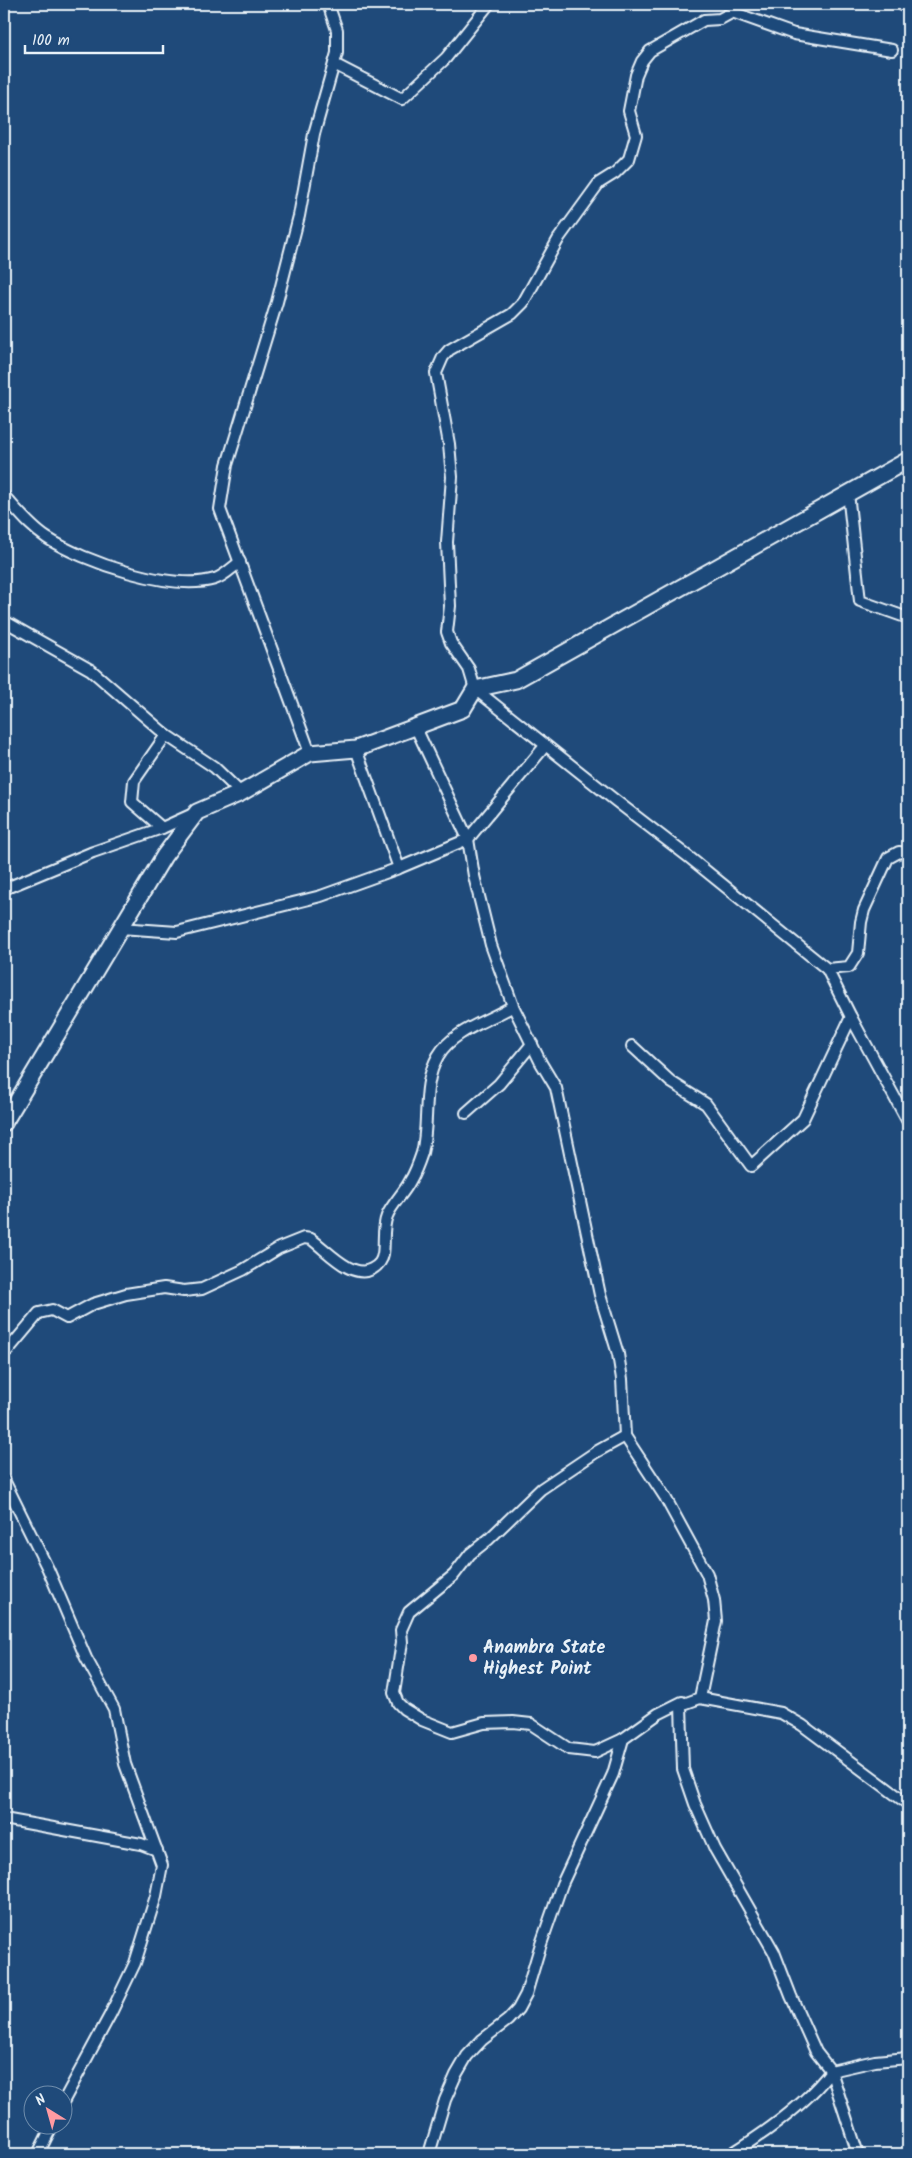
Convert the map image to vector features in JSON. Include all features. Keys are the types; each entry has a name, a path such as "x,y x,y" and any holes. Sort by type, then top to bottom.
{"main road":[{"path":"4,1123 164,856 197,812 241,793 310,753 356,749 464,709 475,688 516,680 908,460"}],"street":[{"path":"310,753 220,509 227,465 277,302 299,216 314,134 337,53 337,30 328,4"},
{"path":"334,64 402,99 446,58 489,4"},
{"path":"902,4 908,10"},
{"path":"892,50 794,34 735,8 720,19 704,20 650,51 642,61 636,75 629,112 636,136 629,159 615,173 598,183 560,238 523,303 512,314 449,350 443,356 436,372 449,444 452,477 447,542 450,606 447,632 451,642 469,669 475,688 545,746 690,858 827,969 850,1018 908,1122"},
{"path":"848,493 860,601 908,618"},
{"path":"4,496 34,528 48,539 70,550 134,574 182,583 216,579 240,562"},
{"path":"6,622 91,670 166,736 214,767 241,793"},
{"path":"416,728 468,840 474,876 491,945 513,1006 556,1088 600,1295 618,1354 622,1379 625,1436 665,1497 707,1574 714,1600 716,1621 700,1698"},
{"path":"162,828 132,802 134,781 166,736"},
{"path":"120,928 176,932 321,896 399,868 468,840 545,746"},
{"path":"356,749 399,868"},
{"path":"4,888 93,852 162,828 197,812"},
{"path":"827,969 850,967 858,953 864,910 888,858 899,852 908,853"},
{"path":"4,1351 8,1350 39,1313 52,1310 66,1318 93,1304 126,1294 164,1288 184,1291 202,1289 260,1260 279,1248 304,1238 312,1239 351,1270 363,1272 377,1266 384,1255 384,1228 387,1216 411,1181 422,1154 427,1121 427,1087 432,1068 439,1054 456,1038 473,1026 513,1006"},
{"path":"632,1046 671,1082 706,1104 751,1166 802,1119 850,1018"},
{"path":"466,1113 500,1084 532,1044"},
{"path":"625,1436 596,1452 584,1462 541,1489 489,1539 470,1554 454,1575 409,1612 401,1630 402,1642 394,1693 398,1703 404,1710 452,1732 484,1723 513,1722 531,1724 569,1749 595,1752 623,1739 658,1714 682,1702 683,1769 695,1804 715,1849 774,1952 790,1996 816,2052 831,2071 858,2154"},
{"path":"4,1480 44,1560 86,1658 114,1709 125,1764 162,1865 156,1896 135,1964 72,2086"},
{"path":"681,1705 700,1698 781,1714 802,1725 908,1804"},
{"path":"429,2154 445,2100 467,2056 482,2040 508,2020 518,2009 526,1994 562,1884 613,1774 623,1739"},
{"path":"4,1819 141,1844 157,1850"},
{"path":"731,2154 746,2145 819,2087 831,2071 908,2058"},
{"path":"38,2154 47,2136"}],"place":[{"name":"Anambra State Highest Point","path":"473,1658"}]}
